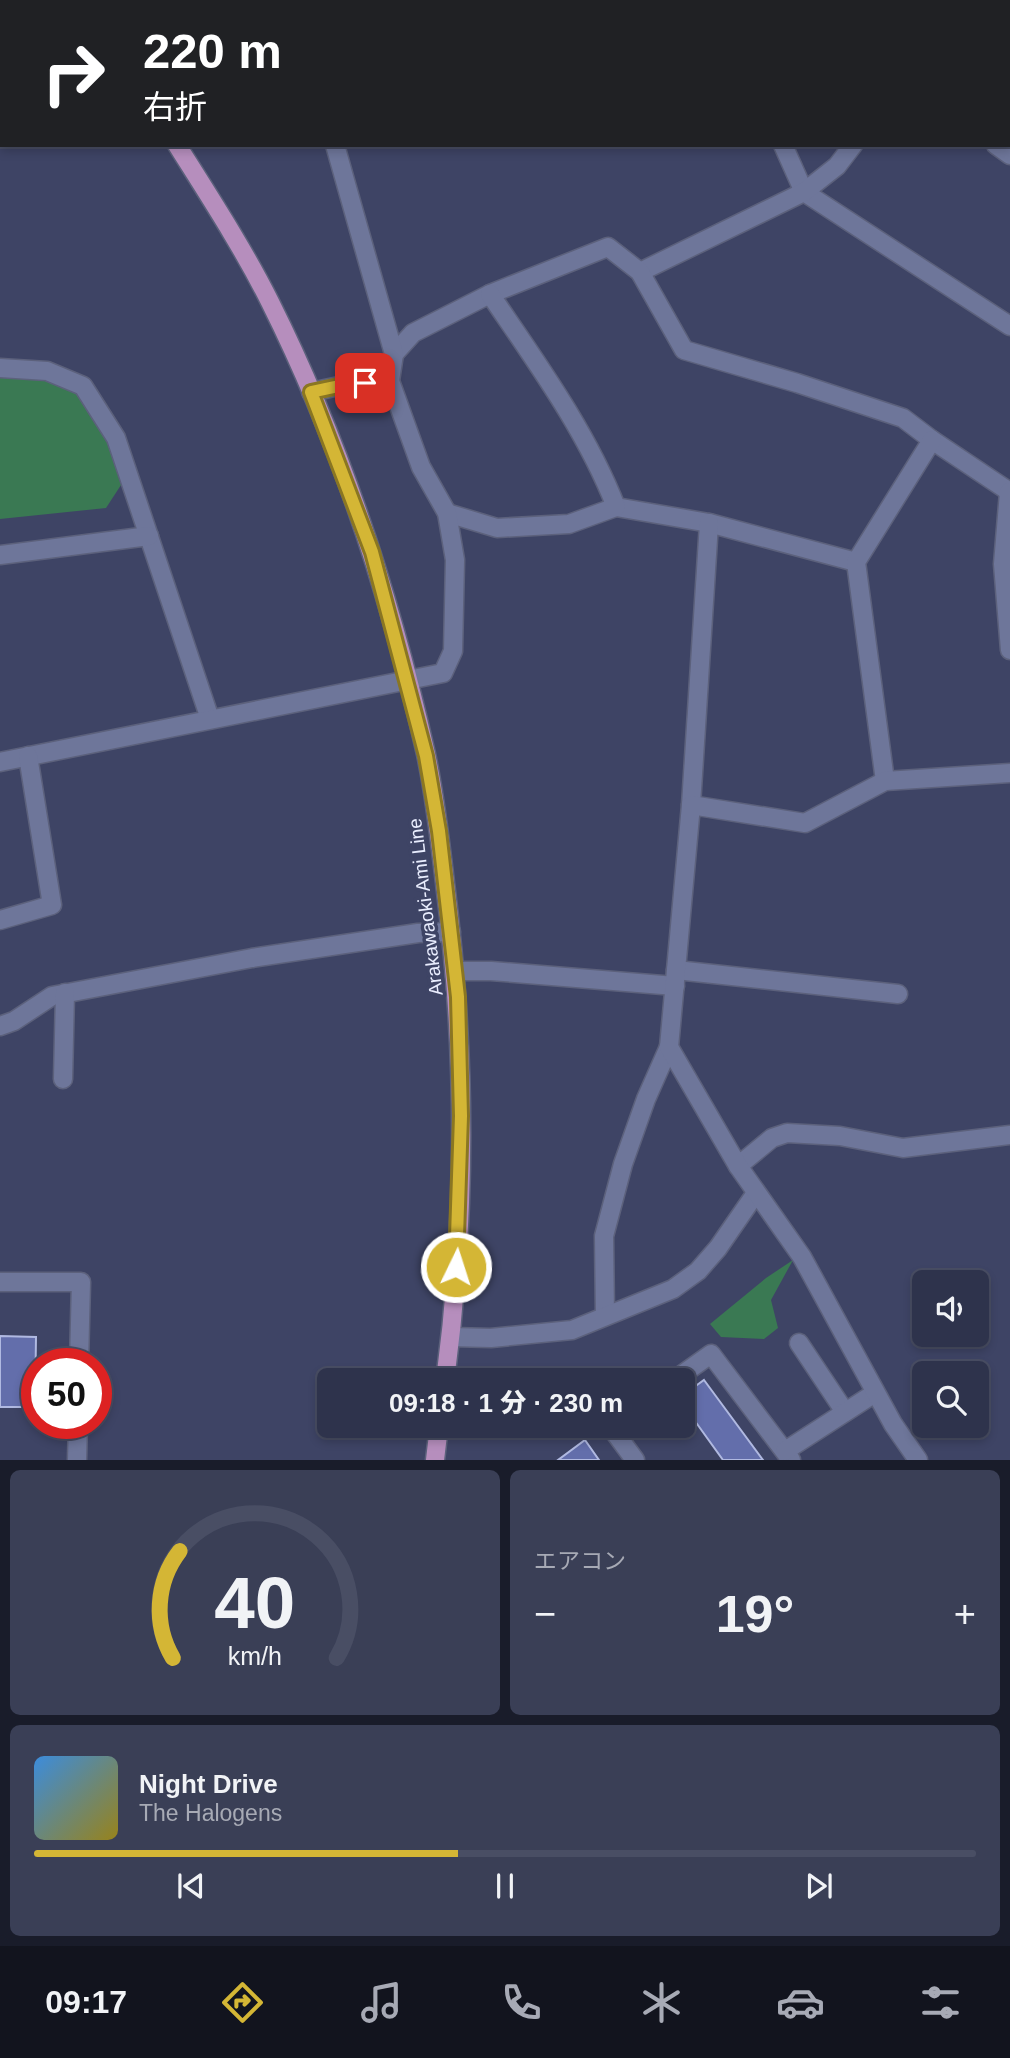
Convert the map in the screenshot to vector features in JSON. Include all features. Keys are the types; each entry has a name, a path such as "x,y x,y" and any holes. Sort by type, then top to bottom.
{"main road":[{"name":"Arakawaoki-Ami Line","path":"178,147 269,301 311,392 372,552 426,756 455,971 461,1116 459,1220 446,1368"},
{"path":"435,1460 438,1438"}],"street":[{"path":"0,762 443,673 453,651 455,560 447,513 421,467 390,381 394,354 336,147"},
{"path":"784,147 804,192 1010,326"},
{"path":"640,272 804,192 837,166 851,147"},
{"path":"394,354 413,332 490,294 608,247 640,272 684,350 903,418 1009,492 1003,564 1010,650"},
{"path":"490,294 560,398 604,476 616,508"},
{"path":"0,368 47,370 83,386 116,438 210,719"},
{"path":"311,392 390,381"},
{"path":"885,781 856,562 932,440"},
{"path":"447,513 497,528 569,524 616,508 709,523 856,562"},
{"path":"605,1317 604,1236 623,1164 646,1099 669,1047 691,805 709,523"},
{"path":"0,555 149,536"},
{"path":"0,920 52,905 28,757"},
{"path":"691,805 805,823 885,781 1010,773"},
{"path":"0,1026 14,1021 52,996 65,993 252,958 418,933 451,932"},
{"path":"455,971 676,978 898,994"},
{"path":"63,1079 65,993"},
{"path":"669,1047 737,1166 802,1257 892,1424 918,1460"},
{"path":"737,1166 772,1138 787,1133 840,1136 903,1148 1010,1135"},
{"path":"450,1337 491,1338 572,1330 673,1289 698,1270 718,1248 757,1193"},
{"path":"0,1282 81,1282 79,1348"},
{"path":"799,1343 845,1412"},
{"path":"691,1368 711,1354 788,1455 875,1393"},
{"path":"619,1438 635,1460"},
{"path":"77,1460 78,1439"}],"green space":[{"path":"0,377 48,380 76,392 108,443 121,485 106,508 0,519"},
{"path":"793,1260 771,1300 778,1328 764,1339 721,1337 710,1324 766,1278"}],"building":[{"path":"0,1336 36,1337 36,1348 21,1348 21,1407 0,1407"},
{"path":"704,1380 763,1460 723,1460 695,1421 695,1387"},
{"path":"585,1440 599,1460 558,1460"}],"route":[{"path":"365,383 311,392 372,552 426,756 439,831 458,997 461,1116 456,1267"}]}
